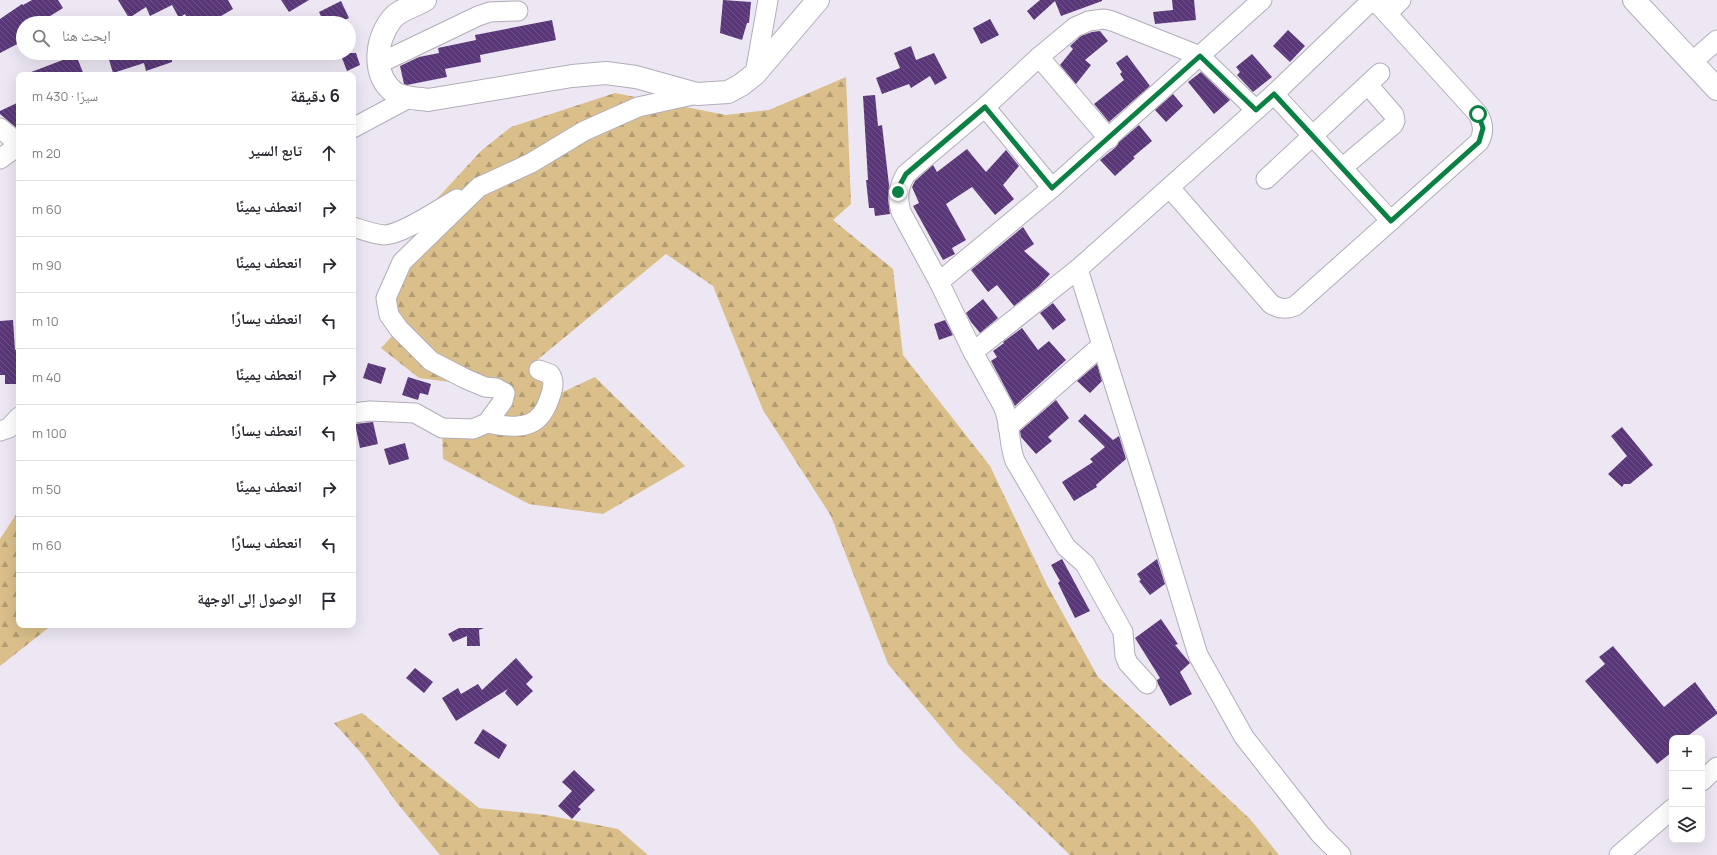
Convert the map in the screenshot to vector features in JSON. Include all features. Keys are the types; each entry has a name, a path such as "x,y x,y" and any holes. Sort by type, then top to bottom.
{"main road":[{"path":"425,0 402,10 391,20 379,45 378,64 383,81 396,93 409,98 428,100 572,76 606,73 629,76 697,94 728,92 742,85 755,74 818,0"},
{"path":"1634,0 1717,89"}],"street":[{"path":"755,74 768,0"},
{"path":"939,282 1109,139 1262,0"},
{"path":"1387,14 1401,0"},
{"path":"973,352 1078,269 1274,94 1365,6 1371,3 1377,4 1387,14 1478,114 1483,128 1479,142 1295,306 1285,309 1280,309 1271,304 1170,188"},
{"path":"378,64 478,16 490,12 518,11"},
{"path":"1147,684 1128,663 1125,656 1123,632 1085,564 1066,547 1015,461 1011,450 1003,406 973,352 939,282 901,212 898,203 898,192 906,174 985,107 1039,57 1081,23 1089,21 1104,19 1112,21 1200,56 1256,110"},
{"path":"1692,62 1717,40"},
{"path":"1039,57 1109,139"},
{"path":"1266,179 1374,79 1394,115 1395,121 1342,168"},
{"path":"356,228 382,235 401,231 479,187 531,163 584,131 638,107 697,94"},
{"path":"1274,94 1391,221"},
{"path":"356,126 409,98"},
{"path":"985,107 1052,188"},
{"path":"0,128 16,141"},
{"path":"0,159 16,146"},
{"path":"356,413 370,411 415,413 442,428 473,430 487,423 503,401 505,394 496,388 485,387 431,361 399,329 389,315 386,298 402,262 479,187"},
{"path":"1078,269 1155,511 1194,644 1204,667 1244,737 1320,834 1341,855"},
{"path":"1008,427 1102,344"},
{"path":"487,423 506,426 521,425 532,422 540,416 552,391 553,379 550,374 539,370"},
{"path":"0,431 9,428 16,420"},
{"path":"1705,778 1717,767"},
{"path":"1619,855 1669,812"}],"green space":[{"path":"846,77 851,204 833,220 893,269 903,355 990,466 1047,585 1098,677 1250,819 1279,855 1070,855 958,747 888,664 831,516 763,410 713,286 666,254 531,365 561,393 595,377 685,466 603,514 529,504 443,459 442,428 473,429 503,401 496,388 419,378 381,348 399,329 382,287 433,203 481,151 511,127 615,93 726,115 769,110"},
{"path":"16,515 16,628 48,628 0,666 0,539"},
{"path":"362,713 479,808 546,815 618,829 648,855 440,855 397,803 362,754 334,723"}],"building":[{"path":"32,0 58,0 63,8 50,16 16,16 16,45 0,53 0,19 22,4 23,5"},
{"path":"118,0 228,0 233,9 221,16 186,16 185,14 178,16 172,5 150,16 146,7 132,16 128,16"},
{"path":"281,0 309,0 289,12"},
{"path":"723,0 751,2 749,23 747,23 742,40 720,33"},
{"path":"1040,0 1102,1 1061,16 1055,1 1034,20 1027,11"},
{"path":"1172,0 1194,0 1196,20 1155,24 1153,12 1173,10"},
{"path":"341,1 348,16 321,16 319,12"},
{"path":"990,19 999,35 981,44 973,28"},
{"path":"552,20 556,40 480,55 481,62 445,69 447,77 407,85 404,84 400,66 419,57 439,53 438,48 476,40 475,35"},
{"path":"1288,30 1305,46 1290,62 1273,46"},
{"path":"1100,31 1108,41 1085,60 1091,65 1076,84 1060,65 1073,49 1070,46 1081,36"},
{"path":"911,46 916,60 934,53 947,78 935,85 930,76 911,88 909,84 882,94 876,78 900,68 894,53"},
{"path":"356,53 360,65 347,71 343,60 356,60"},
{"path":"1252,54 1272,77 1253,92 1237,75 1240,72 1236,67"},
{"path":"1127,55 1150,86 1109,122 1094,104 1124,80 1120,74 1122,72 1116,63"},
{"path":"63,60 78,60 83,72 31,72"},
{"path":"109,60 172,60 172,62 146,71 144,63 113,72"},
{"path":"1201,72 1230,100 1214,114 1188,82"},
{"path":"1173,94 1183,106 1166,122 1155,110"},
{"path":"875,95 878,126 882,125 889,185 888,198 890,214 875,216 874,208 869,208 866,180 868,180 863,96"},
{"path":"16,103 16,127 0,114 0,111"},
{"path":"1139,125 1152,141 1133,157 1135,158 1115,176 1100,160"},
{"path":"967,149 986,172 1006,150 1019,166 1003,185 1014,199 995,215 972,187 946,204 966,240 952,248 955,254 943,260 913,206 919,203 912,187 915,181 933,165 937,172"},
{"path":"1023,227 1034,244 1024,251 1050,274 1039,286 1014,306 997,285 988,292 971,270"},
{"path":"983,299 998,318 980,333 966,313"},
{"path":"1053,303 1066,320 1053,330 1040,313"},
{"path":"13,320 16,350 16,384 5,384 5,375 0,375 0,321"},
{"path":"945,320 953,335 939,340 934,324"},
{"path":"1022,328 1038,350 1049,341 1066,360 1015,406 991,361 997,357 993,351"},
{"path":"368,363 386,368 381,384 363,378"},
{"path":"1097,364 1102,381 1090,393 1077,381"},
{"path":"408,377 431,384 428,395 420,393 418,400 402,395"},
{"path":"1056,400 1069,418 1048,437 1052,441 1036,454 1021,437 1020,431"},
{"path":"1085,414 1113,440 1119,436 1126,459 1096,485 1097,487 1074,501 1062,482 1093,462 1090,459 1105,447 1078,421"},
{"path":"373,422 378,444 360,448 356,424"},
{"path":"1622,427 1653,465 1630,484 1624,484 1622,487 1608,474 1627,456 1611,436"},
{"path":"405,443 409,459 389,465 384,449"},
{"path":"1062,559 1090,611 1075,618 1058,583 1060,581 1051,565"},
{"path":"1157,559 1165,584 1150,595 1139,581 1141,580 1137,574"},
{"path":"1161,619 1178,644 1175,645 1190,663 1180,672 1192,694 1170,706 1158,684 1157,680 1160,678 1135,638"},
{"path":"459,628 484,628 479,630 480,646 467,646 467,636 453,642 448,634"},
{"path":"1613,646 1664,707 1695,682 1717,714 1689,735 1669,735 1669,754 1657,764 1585,681 1605,664 1599,657"},
{"path":"516,658 533,677 526,684 533,691 517,706 505,693 508,689 456,721 442,698 458,688 461,694 478,684 482,690"},
{"path":"415,668 433,682 424,693 406,678"},
{"path":"483,729 507,745 499,759 474,743"},
{"path":"574,770 595,790 578,807 581,809 572,819 558,806 572,791 562,782"}],"route":[{"path":"898,192 906,174 985,107 1052,188 1109,139 1200,56 1256,110 1274,94 1391,221 1479,142 1483,133 1483,128 1478,114"}]}
